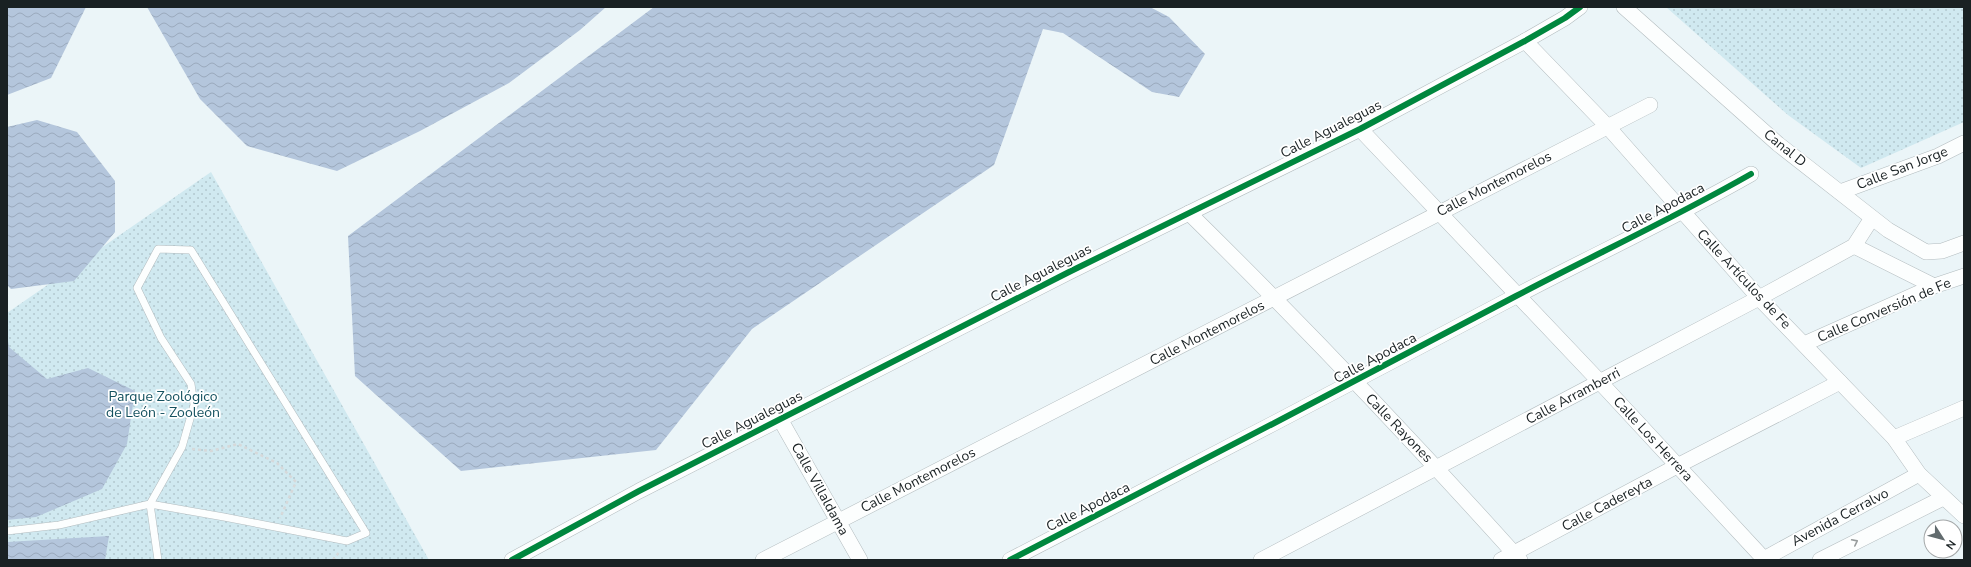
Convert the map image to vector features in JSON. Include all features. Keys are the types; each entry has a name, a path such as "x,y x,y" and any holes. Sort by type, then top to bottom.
{"street":[{"name":"Calle Agualeguas","path":"512,560 585,519 780,419 1189,213 1360,129 1525,41 1565,18 1580,7"},
{"name":"Canal D","path":"1624,7 1778,144 1888,230 1926,252 1942,251 1964,243"},
{"name":"Calle Artículos de Fe","path":"1525,41 1608,127 1759,298 1894,438 1919,474 1964,516"},
{"name":"Calle Montemorelos","path":"763,560 1650,105"},
{"name":"Calle Los Herrera","path":"1360,129 1518,295 1763,559"},
{"name":"Calle San Jorge","path":"1840,192 1938,156 1964,143"},
{"name":"Calle Apodaca","path":"1010,560 1355,382 1518,295 1683,212 1751,174"},
{"name":"Calle Rayones","path":"1189,213 1276,298 1436,467 1512,558"},
{"name":"Calle Arramberri","path":"1261,560 1759,298 1854,246 1872,218"},
{"path":"1854,246 1934,286"},
{"name":"Calle Conversión de Fe","path":"1804,344 1934,286 1964,276"},
{"name":"Calle Cadereyta","path":"1512,558 1677,466 1840,382"},
{"path":"1894,438 1964,408"},
{"name":"Calle Villaldama","path":"780,419 860,560"},
{"name":"Avenida Cerralvo","path":"1763,559 1919,474"},
{"name":"Avenida Cerralvo","path":"1820,560 1943,498"}],"lane":[{"path":"7,531 59,525 150,504 347,541 366,533 191,250 158,249 137,288 161,338 191,384 194,405 182,447 150,504 158,560"}],"path":[{"path":"182,447 211,451 238,444 277,463 296,482 276,527"}],"green space":[{"path":"1666,7 1964,7 1964,122 1861,168 1788,115"},
{"name":"Parque Zoológico de León - Zooleón","path":"211,172 429,560 7,560 7,313"}],"water":[{"path":"7,7 86,7 51,78 7,95"},
{"path":"147,7 606,7 580,30 509,83 420,131 337,171 247,146 200,99"},
{"path":"654,7 1150,7 1169,17 1205,54 1179,97 1152,92 1063,33 1043,29 994,165 752,329 656,450 461,471 355,376 348,236"},
{"path":"37,120 77,132 115,181 115,232 74,281 11,289 7,285 7,127"},
{"path":"7,335 9,347 47,379 88,368 135,391 127,444 102,489 36,517 7,520"},
{"path":"109,536 105,560 7,560 7,542"}],"cycle path":[{"path":"512,560 639,491 1069,272 1360,129 1525,41 1565,18 1580,7"},
{"path":"1010,560 1516,296 1693,206 1751,174"}]}
